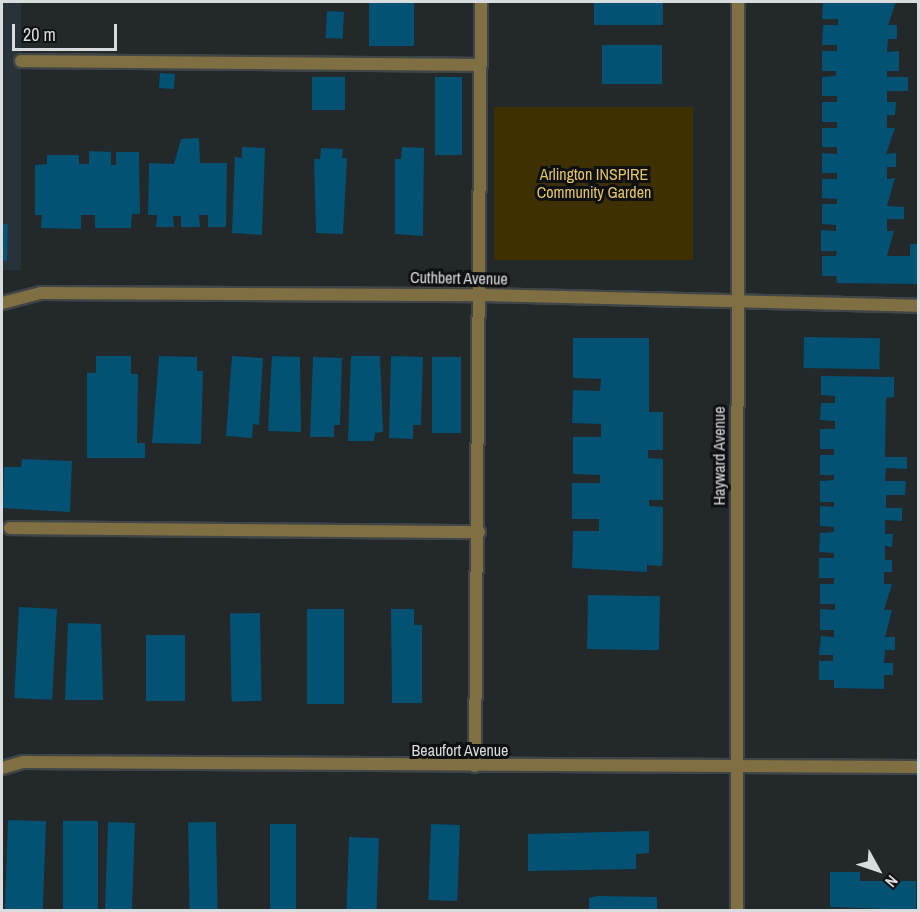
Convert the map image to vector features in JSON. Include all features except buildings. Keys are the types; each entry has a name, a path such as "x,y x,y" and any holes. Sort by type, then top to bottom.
{"street":[{"path":"475,766 481,295 481,2"},
{"name":"Hayward Avenue","path":"737,910 735,300 738,2"},
{"path":"21,61 481,65"},
{"name":"Cuthbert Avenue","path":"2,303 41,293 481,295 918,306"},
{"path":"10,528 479,532"},
{"name":"Beaufort Avenue","path":"2,768 23,762 737,768 918,767"}],"shaded area":[{"path":"2,2 21,2 21,270 2,270"}],"green space":[{"name":"Arlington INSPIRE Community Garden","path":"494,107 693,107 693,260 494,260"}]}
